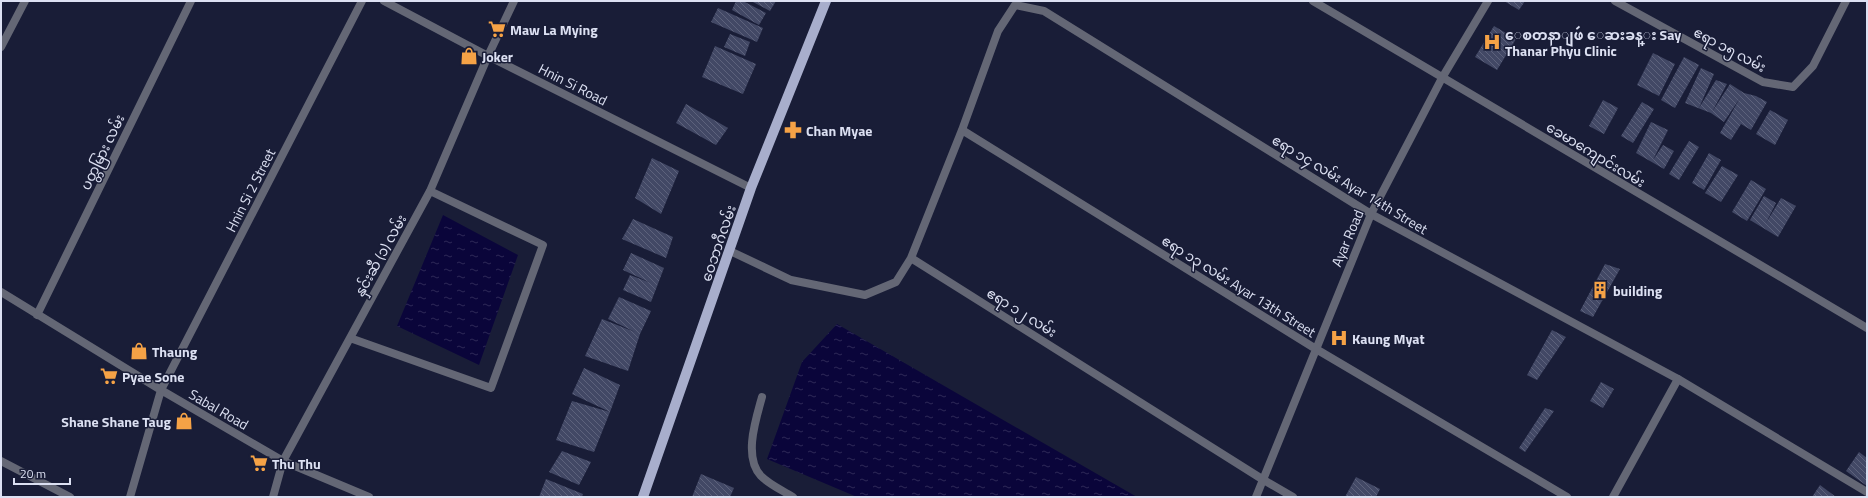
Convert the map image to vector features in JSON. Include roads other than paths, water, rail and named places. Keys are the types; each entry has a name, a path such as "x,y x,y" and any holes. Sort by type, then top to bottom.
{"main road":[{"name":"ဝေဘာဂီလမ်း","path":"643,497 752,188 826,1"}],"street":[{"path":"1,47 25,1"},
{"name":"ပတ္တမြား လမ်း","path":"37,314 191,1"},
{"name":"Hnin Si 2 Street","path":"130,497 161,390 362,1"},
{"name":"Hnin Si Road","path":"384,1 488,56 752,188"},
{"name":"နှင်းဆီ (၁) လမ်း","path":"273,497 283,461 430,191 488,56 514,1"},
{"name":"ခေမာကျောင်းလမ်း","path":"1313,1 1867,328"},
{"name":"Ayar Road","path":"1256,497 1262,479 1371,214 1442,78 1488,1"},
{"name":"ဧရာ ၁၅ လမ်း","path":"1615,1 1762,82 1794,86 1812,66 1846,1"},
{"path":"730,251 791,280 865,295 896,282 911,258 962,130 998,31 1014,3"},
{"name":"ဧရာ ၁၄ လမ်း Ayar 14th Street","path":"1014,3 1044,11 1371,214 1678,379 1806,457 1867,492"},
{"name":"ဧရာ ၁၃ လမ်း Ayar 13th Street","path":"962,130 1316,349 1567,497"},
{"path":"350,338 492,388 542,245 430,191"},
{"name":"ဧရာ ၁၂ လမ်း","path":"911,258 1293,497"},
{"name":"Sabal Road","path":"1,292 161,390 283,461 369,497"},
{"path":"1613,497 1678,379"},
{"path":"762,397 753,432 753,456 755,466 768,482 793,497"},
{"path":"1,461 70,497"}],"water":[{"path":"443,215 518,255 479,365 397,326"},
{"path":"837,324 1137,497 857,497 767,459 802,362"}],"place":[{"name":"Maw La Mying","path":"497,29"},
{"name":"ေစတနာျဖဴ ေဆးခန္း Say Thanar Phyu Clinic","path":"1492,42"},
{"name":"Joker","path":"469,56"},
{"name":"Chan Myae","path":"793,130"},
{"name":"building","path":"1600,290"},
{"name":"Kaung Myat","path":"1339,338"},
{"name":"Thaung","path":"139,351"},
{"name":"Pyae Sone","path":"109,376"},
{"name":"Shane Shane Taug","path":"184,421"},
{"name":"Thu Thu","path":"259,463"}]}
